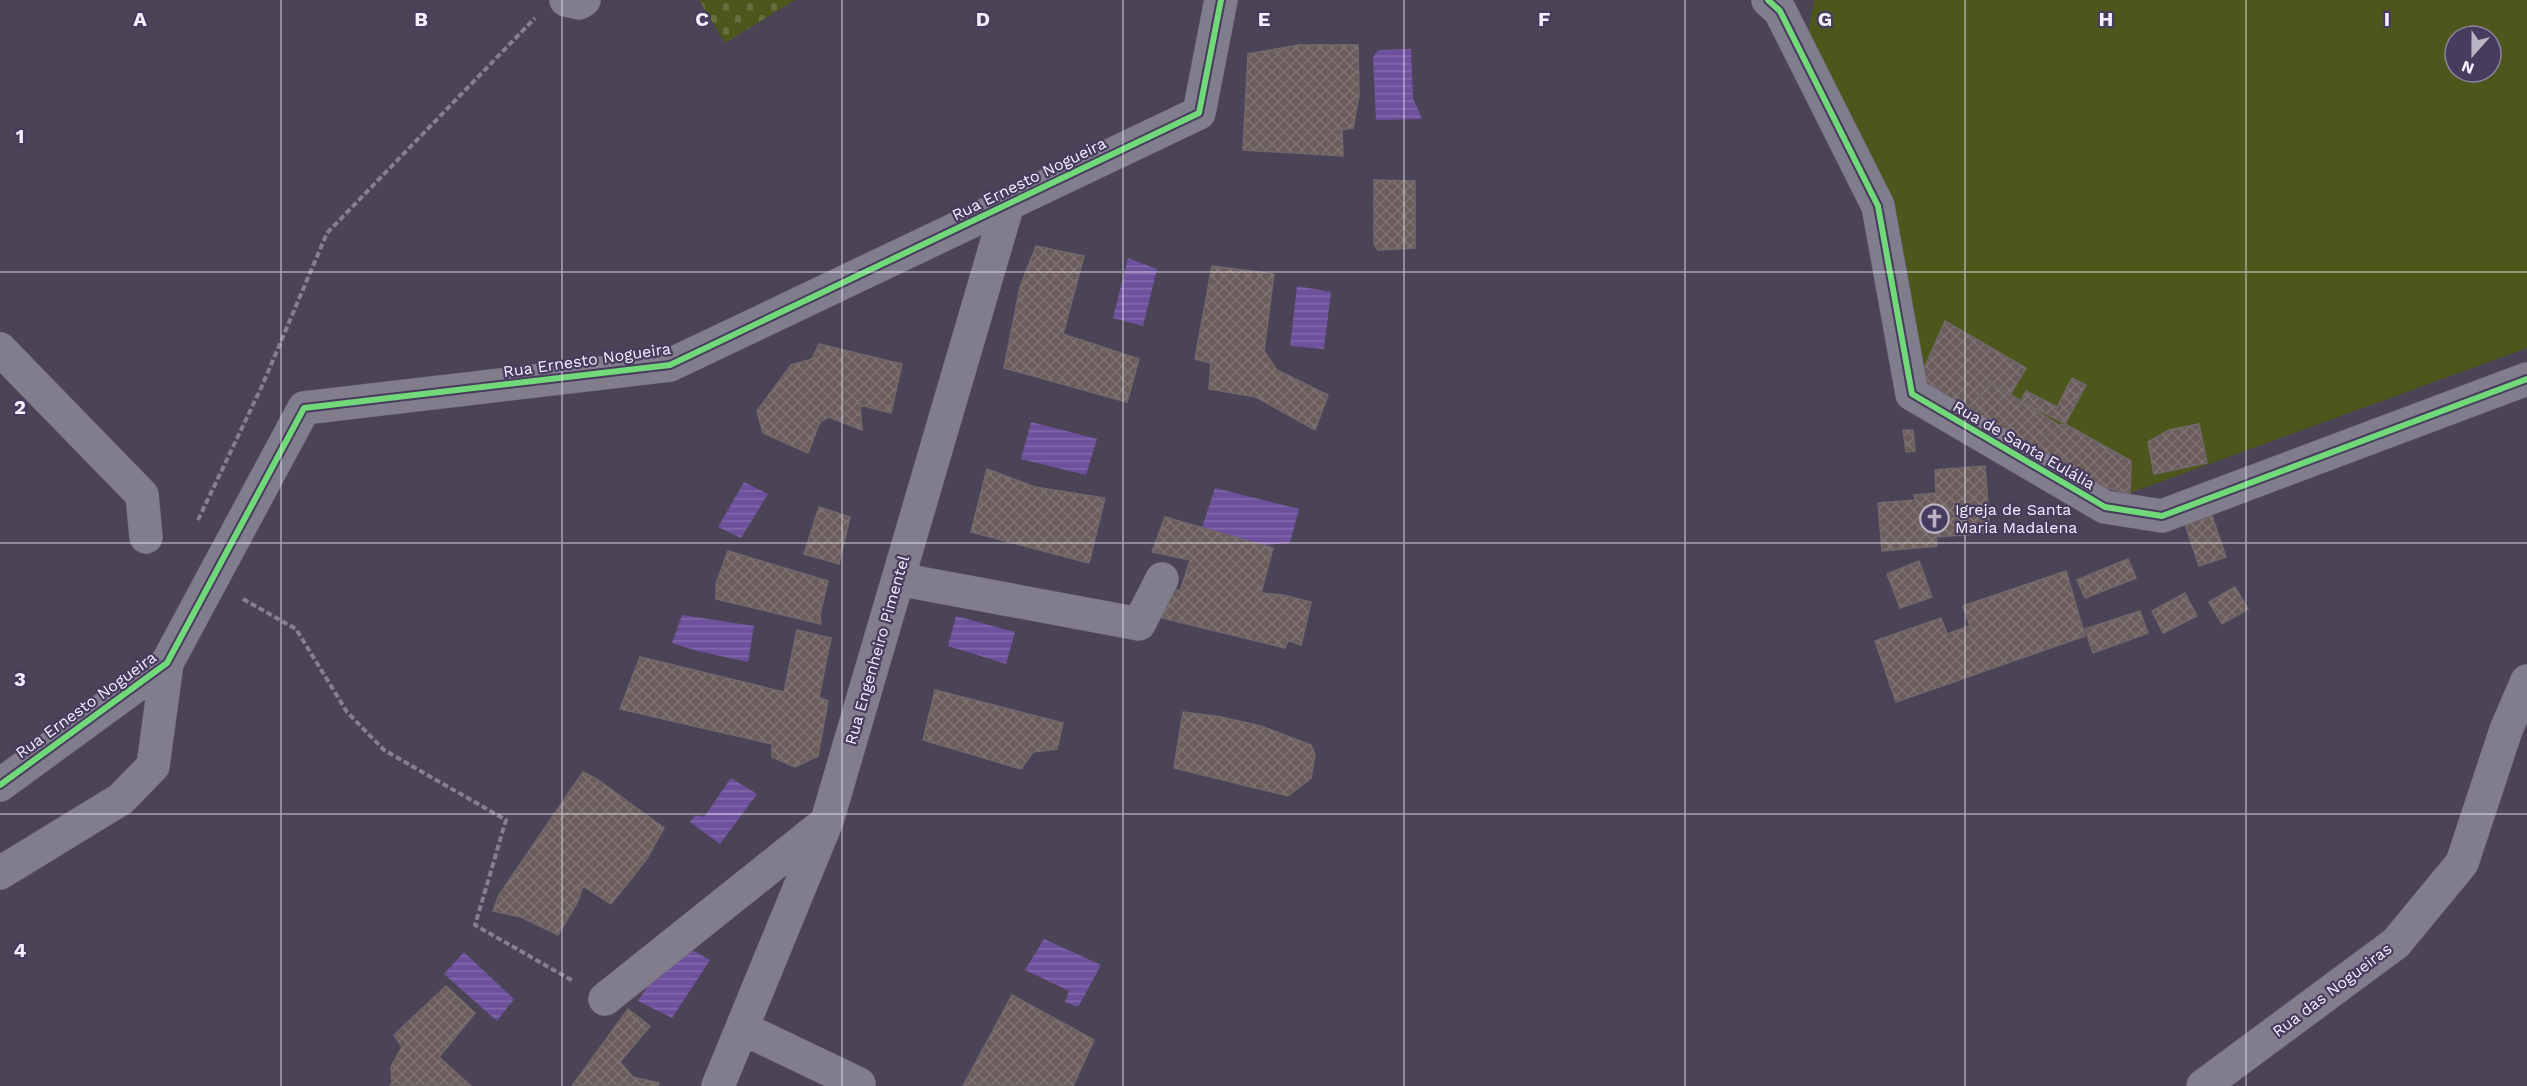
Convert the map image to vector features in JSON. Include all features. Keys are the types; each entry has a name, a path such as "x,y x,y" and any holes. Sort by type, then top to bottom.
{"street":[{"path":"566,0 579,3 584,0"},
{"name":"Rua Ernesto Nogueira","path":"0,784 167,663 304,408 670,365 1199,113 1221,0"},
{"name":"Rua de Santa Eulália","path":"1777,4 1878,206 1912,394 2104,507 2162,516 2527,379"},
{"name":"Rua Engenheiro Pimentel","path":"718,1086 827,821 1008,204"},
{"path":"0,349 142,495 146,537"},
{"path":"898,579 1139,624 1162,579"},
{"path":"0,873 121,799 153,766 167,663"},
{"name":"Rua das Nogueiras","path":"2203,1086 2396,943 2462,862 2506,730 2527,681"},
{"path":"605,999 827,821"},
{"path":"742,1028 859,1084"}],"path":[{"path":"193,531 262,386 327,233 536,17"},
{"path":"210,584 233,592 296,629 347,712 384,750 506,820 475,925 605,999"}],"green space":[{"path":"699,0 795,0 725,43"},
{"path":"1814,0 2527,0 2527,348 2130,493 1916,387 1878,206 1808,35"}],"shaded area":[{"path":"1411,49 1413,98 1422,119 1376,120 1373,57 1378,50"},
{"path":"1128,258 1157,269 1143,326 1113,318"},
{"path":"1297,286 1331,292 1324,349 1290,346"},
{"path":"1031,422 1097,439 1086,475 1021,459"},
{"path":"744,482 768,494 741,538 718,527"},
{"path":"1215,488 1299,509 1290,543 1264,545 1202,527"},
{"path":"682,615 754,626 748,662 672,643"},
{"path":"956,616 1015,632 1006,664 948,646"},
{"path":"731,778 757,794 720,844 690,822 695,815 704,817"},
{"path":"1044,939 1101,965 1078,1007 1065,1002 1069,991 1025,970"},
{"path":"685,946 710,960 672,1018 638,1001 663,962"},
{"path":"464,952 514,999 497,1021 444,974"}],"building":[{"path":"1299,45 1358,45 1359,95 1353,128 1342,130 1343,156 1243,150 1248,54"},
{"path":"1374,180 1415,181 1415,248 1378,250 1374,244"},
{"path":"1036,246 1084,256 1063,334 1139,359 1127,402 1004,368 1020,287"},
{"path":"1212,266 1274,274 1264,351 1277,370 1328,395 1315,430 1256,397 1209,389 1211,363 1195,359"},
{"path":"1945,321 2026,368 2010,395 1988,382 1968,416 1916,387"},
{"path":"819,344 902,364 891,413 860,405 862,430 829,417 820,422 808,453 763,433 757,411 791,365 812,359"},
{"path":"2072,378 2086,385 2065,424 2021,401 2026,391 2057,407"},
{"path":"1988,382 2059,425 2030,453 1968,416"},
{"path":"2065,424 2131,461 2130,494 2069,478 2030,453 2059,425"},
{"path":"2199,424 2207,463 2154,474 2148,442 2169,430"},
{"path":"1903,430 1913,430 1915,451 1906,452"},
{"name":"Igreja de Santa Maria Madalena","path":"1985,466 1990,533 1936,537 1937,546 1882,551 1878,503 1915,500 1914,495 1936,493 1935,470"},
{"path":"987,469 1035,487 1105,498 1089,563 971,532"},
{"path":"819,507 850,517 839,564 804,554"},
{"path":"2212,516 2226,557 2199,566 2185,524"},
{"path":"1165,517 1273,548 1261,593 1283,595 1311,602 1301,645 1288,640 1285,648 1154,616 1159,586 1180,591 1190,560 1152,552"},
{"path":"728,551 828,581 820,614 821,624 716,599 716,584"},
{"path":"2128,559 2136,578 2085,598 2077,580"},
{"path":"1919,561 1932,597 1900,608 1887,574"},
{"path":"2066,571 2085,636 1896,702 1875,641 1941,618 1947,634 1970,626 1963,606"},
{"path":"2235,587 2248,609 2222,624 2209,602"},
{"path":"2185,593 2197,616 2163,633 2152,611"},
{"path":"2140,611 2148,633 2093,653 2085,629"},
{"path":"797,630 831,638 819,697 828,701 818,756 795,767 772,757 772,744 620,709 640,657 784,692"},
{"path":"935,690 1063,723 1057,749 1033,752 1021,769 923,740"},
{"path":"1183,712 1261,726 1311,745 1315,754 1311,778 1288,796 1174,768"},
{"path":"583,772 598,780 664,828 646,860 611,904 583,886 577,903 558,935 521,917 493,911 499,895"},
{"path":"446,986 475,1013 439,1057 471,1086 390,1086 392,1084 391,1067 402,1047 394,1035"},
{"path":"1012,995 1094,1040 1073,1086 963,1086"},
{"path":"628,1009 650,1026 620,1062 633,1077 659,1083 658,1086 572,1086"}],"cycle path":[{"path":"0,785 167,663 304,408 670,365 1199,113 1221,0"},
{"path":"1768,0 1780,11 1878,206 1912,394 2105,507 2162,516 2527,379"}],"place":[{"name":"Igreja de Santa Maria Madalena","path":"1934,518"}]}
